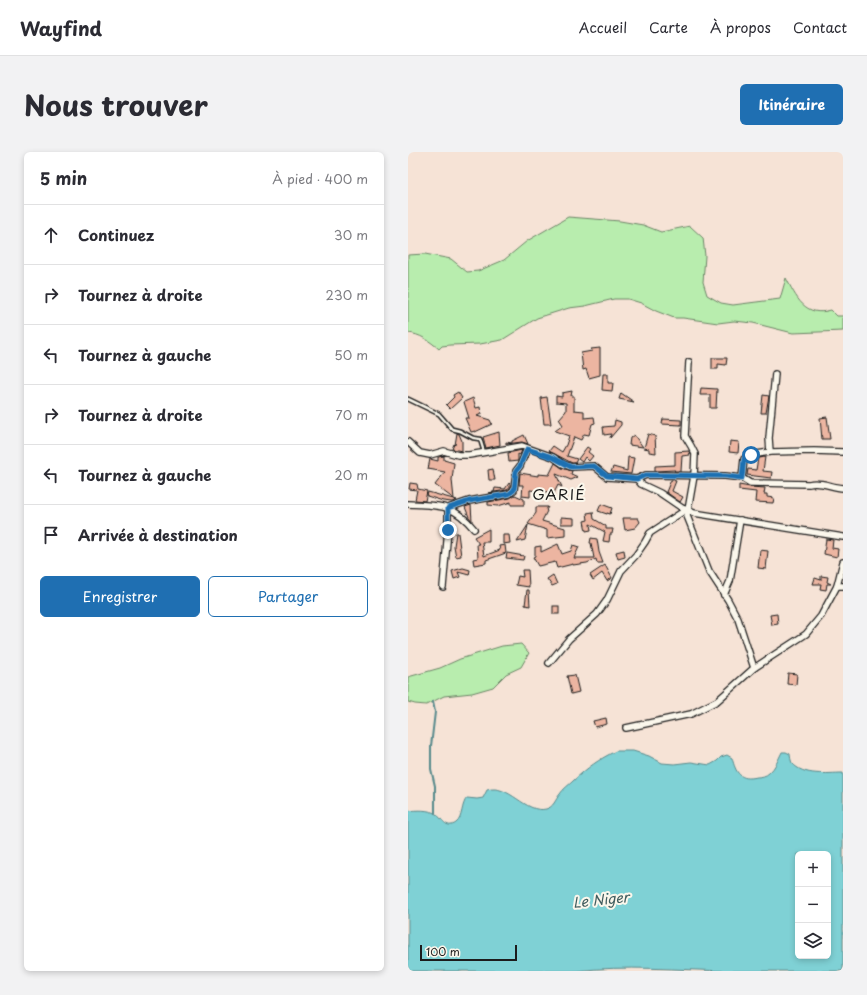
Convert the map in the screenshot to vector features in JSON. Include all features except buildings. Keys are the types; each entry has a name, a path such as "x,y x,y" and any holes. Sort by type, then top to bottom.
{"street":[{"path":"689,362 685,436 695,454 694,476 687,516 706,566 738,619 754,668"},
{"path":"770,452 775,374"},
{"path":"408,442 420,453 430,455 444,452 458,455 469,455 513,449 522,446 552,457 571,467 594,466 607,476 637,479 646,475 742,478 750,483 809,484 817,482 833,487 843,488"},
{"path":"408,504 448,508 469,501 509,494 514,490 516,471 520,466 527,449"},
{"path":"742,478 744,459 751,455 770,452 843,452"},
{"path":"637,479 640,484 660,493 682,508 694,513 843,537"},
{"path":"448,508 461,516 474,530"},
{"path":"443,588 448,530 448,508"},
{"path":"549,663 569,639 597,614 607,600 621,571 636,555 650,533 688,510"},
{"path":"724,595 730,581 740,520"},
{"path":"626,728 691,714 716,701 754,668 806,634 840,586 843,562"}],"lane":[{"path":"408,399 439,414 452,429 460,431 473,438 480,439 484,452"}],"green space":[{"path":"568,217 620,221 643,225 661,232 690,226 703,238 705,256 703,282 707,295 721,303 733,305 780,299 786,278 798,299 808,308 814,311 822,312 831,310 837,316 843,316 843,331 793,333 753,323 734,321 718,323 674,318 641,303 628,299 614,299 569,308 537,318 502,340 480,344 450,345 442,346 439,349 425,338 408,333 408,255 425,254 451,259 467,272 478,271 504,260 527,241"},
{"path":"521,644 529,653 521,667 506,674 493,687 472,693 444,696 426,705 408,702 408,677 440,668 460,659 502,646"}],"water":[{"name":"Le Niger","path":"616,751 633,751 649,756 662,763 674,764 691,762 710,765 721,757 727,755 732,758 735,768 740,775 746,778 751,778 762,777 768,774 775,766 782,752 786,752 790,754 792,763 803,770 823,774 843,773 843,971 730,971 613,968 575,971 408,971 408,811 430,811 436,814 444,823 453,825 460,818 467,798 483,798 487,790 495,789 510,794 531,807 546,809 553,805 563,790 593,764"}],"waterway":[{"path":"433,702 435,712 431,746 431,769 435,786 435,813"}],"district":[{"name":"GARIÉ","path":"559,495"}],"route":[{"path":"448,530 448,508 456,504 486,497 502,496 509,494 514,490 516,471 520,466 527,449 540,452 571,467 594,466 607,476 637,479 646,475 725,476 742,478 744,459 751,455"}]}
